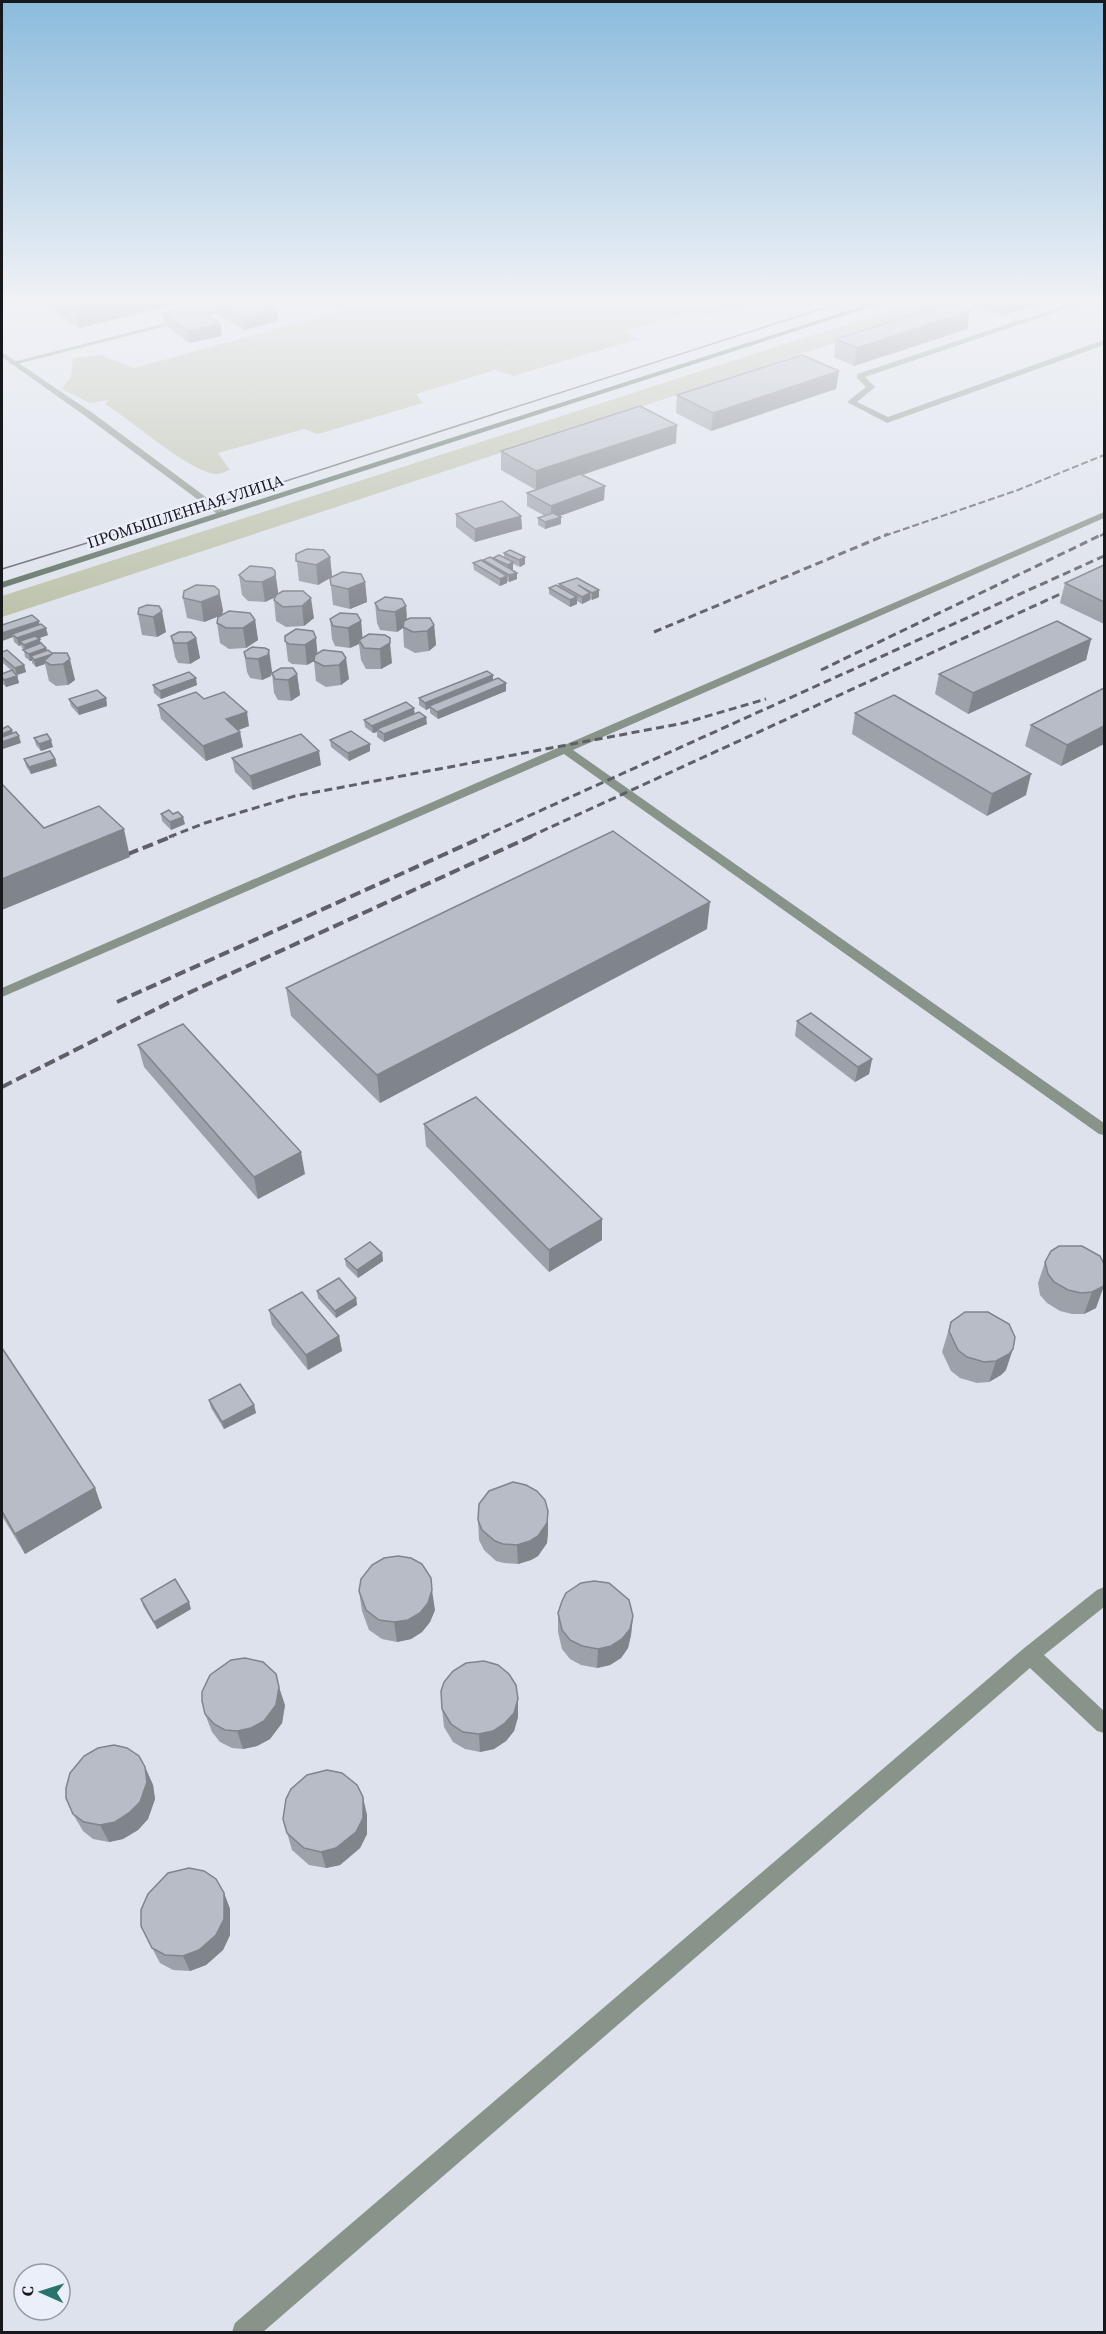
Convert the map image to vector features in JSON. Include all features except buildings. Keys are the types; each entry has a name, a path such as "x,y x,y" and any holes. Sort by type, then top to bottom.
{"street":[{"path":"80,408 223,514"},
{"name":"ПРОМЫШЛЕННАЯ УЛИЦА","path":"2,585 553,408"},
{"path":"863,408 887,420 921,408"},
{"path":"2,993 1104,515"},
{"path":"566,750 1104,1130"},
{"path":"244,2332 1030,1655 1104,1596"},
{"path":"1030,1655 1104,1724"}],"green space":[{"path":"111,408 406,408 318,434 304,429 218,453 230,470 219,474 206,472 177,456"},
{"path":"587,408 637,408 2,617 2,596"}],"tram line":[{"path":"2,569 513,408"}],"railway":[{"path":"884,536 1018,490 1104,455"},
{"path":"654,632 888,534"},
{"path":"821,670 1103,534"},
{"path":"1100,536 1104,534"},
{"path":"482,837 1104,556"},
{"path":"529,837 1104,574"},
{"path":"169,837 205,823 295,796 684,723 766,699"},
{"path":"113,860 173,836"},
{"path":"117,1002 485,836"},
{"path":"2,1087 184,995 532,836"}]}
